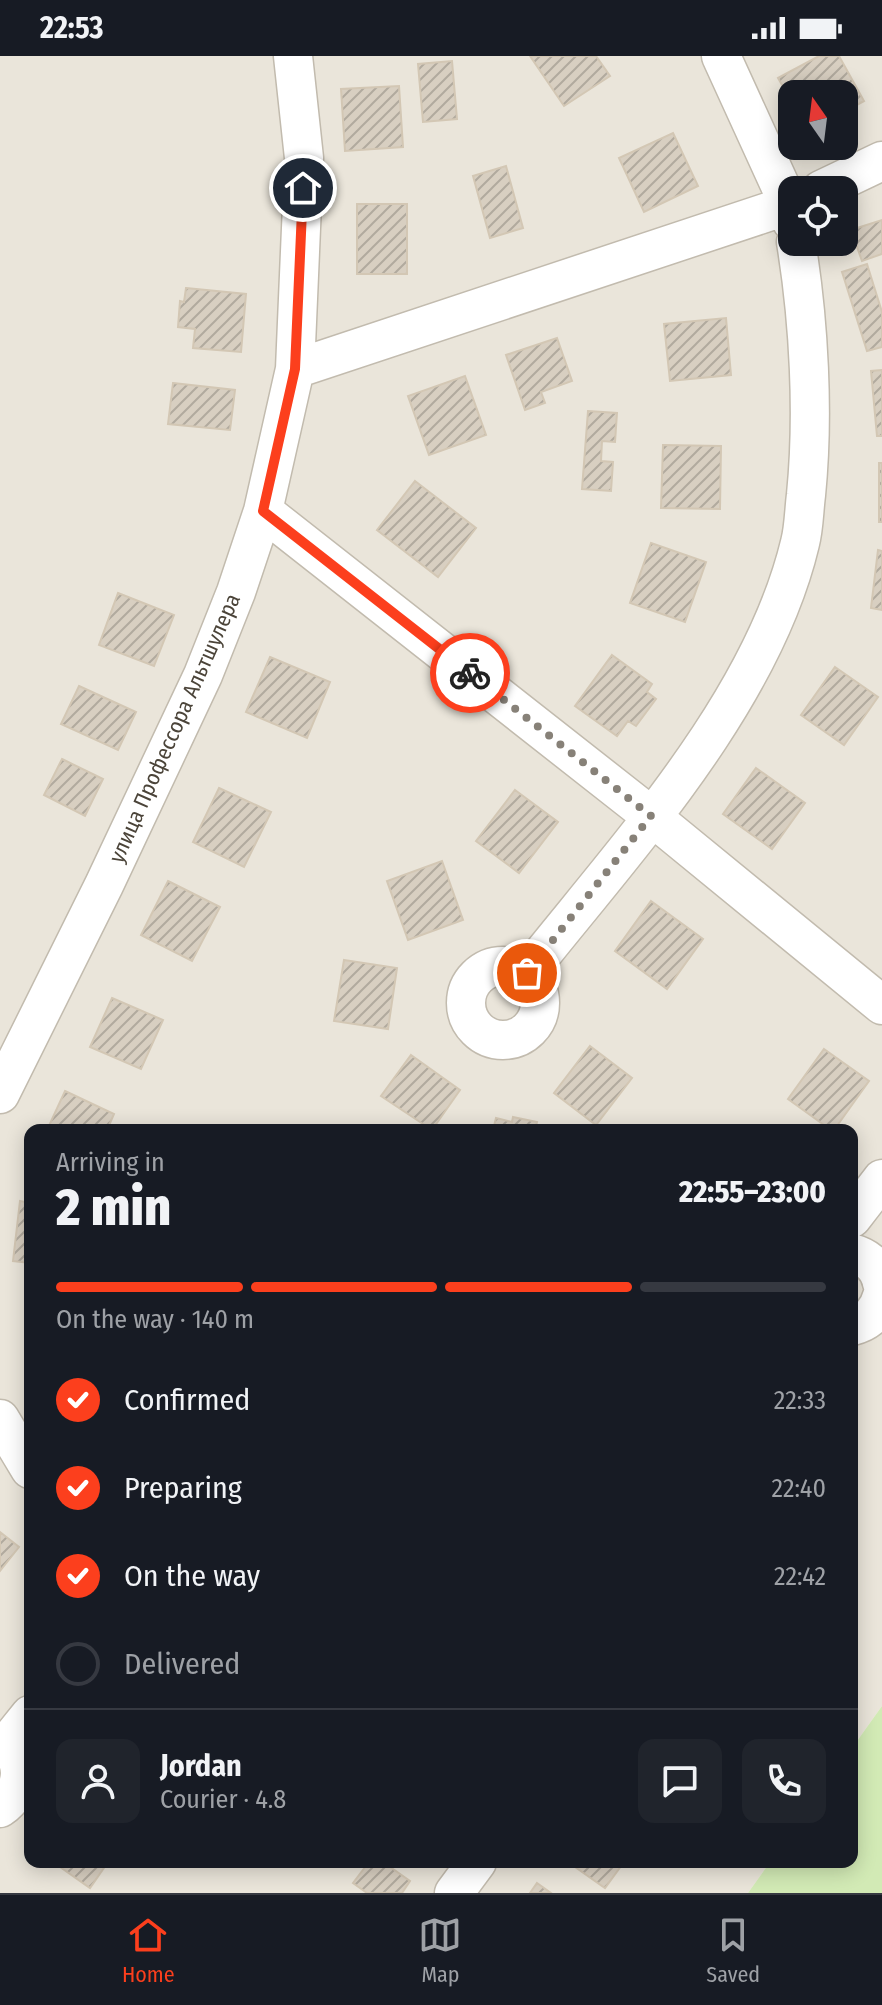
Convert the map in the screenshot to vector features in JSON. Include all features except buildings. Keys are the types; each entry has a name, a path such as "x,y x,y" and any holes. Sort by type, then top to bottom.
{"street":[{"name":"улица Профессора Альтшулера","path":"0,1094 104,885 203,675 236,592 263,511 295,369 304,158 293,56"},
{"path":"721,56 783,176"},
{"path":"853,176 882,161"},
{"path":"295,369 778,212"},
{"path":"527,973 651,816 727,713 771,626 800,542 810,451 804,290 798,256"},
{"path":"263,511 651,816 882,1005"},
{"path":"858,1210 882,1179"},
{"path":"858,1254 874,1264 882,1283"},
{"path":"858,1323 870,1318 882,1296"},
{"path":"0,1419 24,1459"},
{"path":"0,1444 24,1464"},
{"path":"0,1808 13,1798 21,1771 16,1756 3,1744 24,1721"},
{"path":"454,1893 473,1868"}],"shaded area":[{"path":"0,56 882,56 882,1706 858,1740 858,1124 24,1124 24,1868 766,1868 748,1893 0,1893"}],"green space":[{"path":"882,1706 882,1893 748,1893 766,1868 858,1868 858,1740"}],"way so far":[{"path":"470,673 651,816 527,973"}],"route":[{"path":"303,188 295,369 263,511 470,673"}]}
